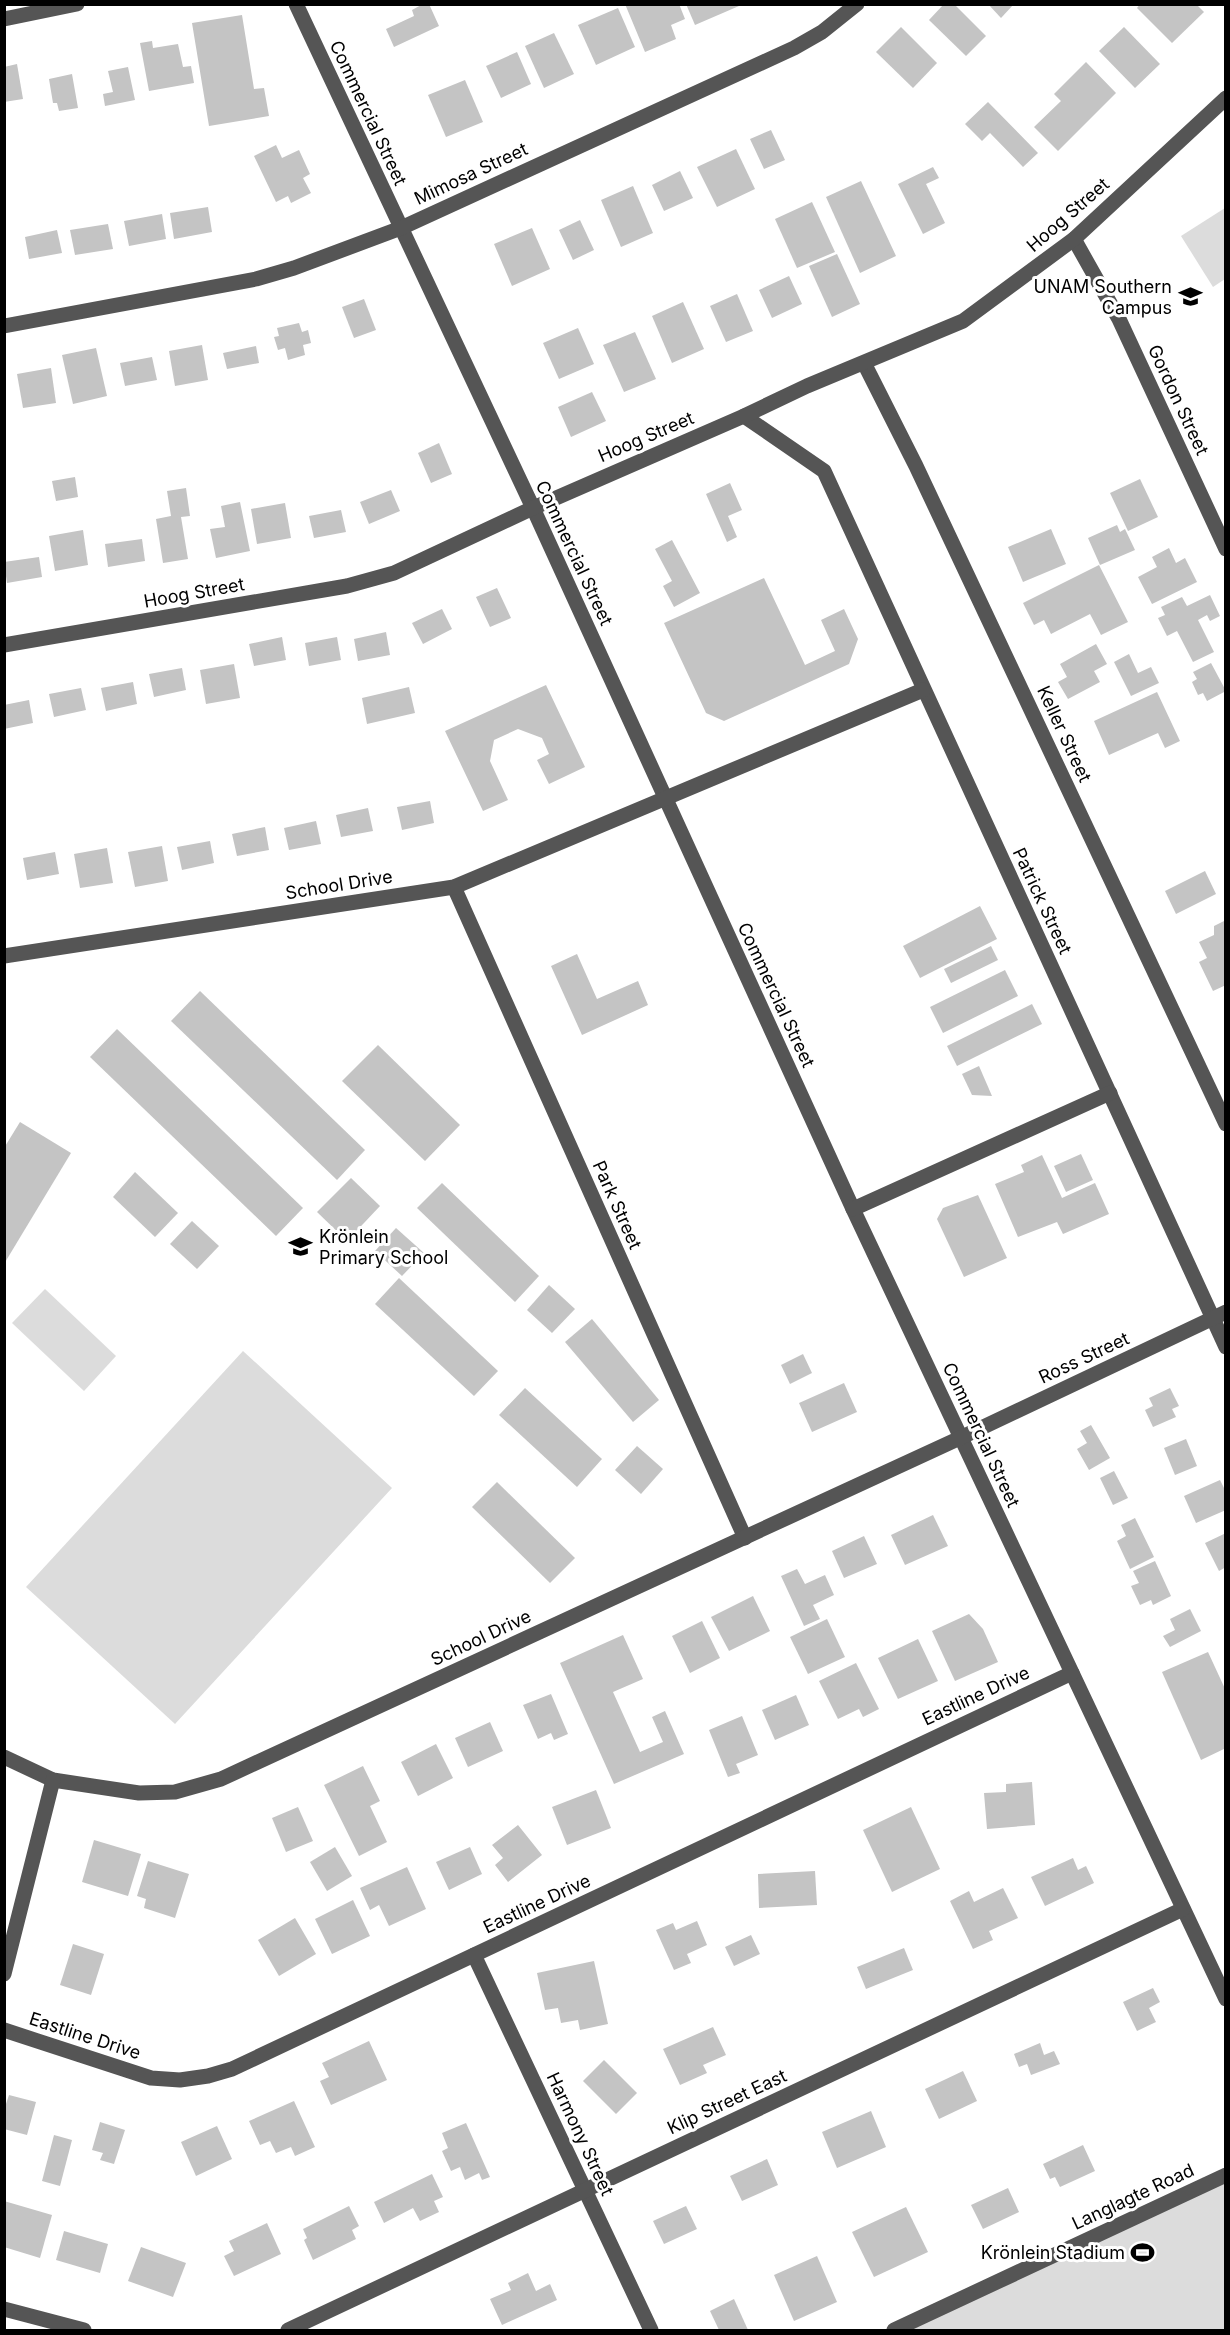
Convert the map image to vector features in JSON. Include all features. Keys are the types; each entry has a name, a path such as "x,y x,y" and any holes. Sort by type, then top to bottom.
{"street":[{"path":"4,19 77,4"},
{"name":"Commercial Street","path":"296,4 533,508 853,1209 1226,2000"},
{"name":"Mimosa Street","path":"4,326 256,279 294,268 401,228 794,48 822,32 858,4"},
{"name":"Hoog Street","path":"4,645 347,586 394,573 533,508 807,386 963,321 1074,239 1226,98"},
{"name":"Gordon Street","path":"1074,239 1119,319 1226,549"},
{"name":"Keller Street","path":"864,363 916,466 1226,1124"},
{"name":"Patrick Street","path":"744,416 824,471 1110,1093 1219,1315 1226,1347"},
{"name":"School Drive","path":"4,956 454,887 923,690"},
{"name":"Park Street","path":"454,887 745,1538"},
{"path":"853,1209 1110,1093"},
{"name":"Ross Street","path":"960,1438 1219,1315"},
{"name":"School Drive","path":"4,1757 53,1780 140,1793 175,1792 221,1779 960,1438"},
{"name":"Eastline Drive","path":"4,2030 151,2078 180,2080 208,2076 232,2069 1072,1673"},
{"path":"4,1974 53,1780"},
{"name":"Klip Street East","path":"288,2331 1183,1909"},
{"name":"Harmony Street","path":"474,1955 651,2331"},
{"name":"Langlagte Road","path":"894,2331 1226,2175"},
{"path":"4,2309 84,2331"}],"shaded area":[{"path":"1225,208 1225,279 1213,287 1181,236"},
{"path":"45,1289 116,1356 84,1391 12,1323"},
{"path":"243,1351 392,1488 175,1724 26,1587"},
{"name":"Krönlein Stadium","path":"1225,2175 1225,2330 895,2330"}],"building":[{"path":"423,4 429,4 439,26 394,47 386,29 414,16 412,10"},
{"path":"625,4 679,4 685,19 671,25 676,39 645,52"},
{"path":"686,4 738,4 739,6 695,25"},
{"path":"944,4 954,4 986,36 966,56 929,20"},
{"path":"988,4 1014,4 1001,18"},
{"path":"1140,4 1196,4 1204,12 1172,43 1137,8"},
{"path":"618,8 635,47 596,65 578,25"},
{"path":"242,15 254,89 264,88 269,116 209,126 192,23"},
{"path":"901,27 937,63 913,88 876,52"},
{"path":"1124,27 1160,64 1135,88 1099,51"},
{"path":"554,33 574,74 544,88 525,46"},
{"path":"152,41 153,48 178,44 183,67 191,66 194,83 149,91 140,43"},
{"path":"517,52 531,84 501,98 486,66"},
{"path":"1086,62 1116,93 1058,151 1034,127 1061,101 1054,94"},
{"path":"17,64 23,99 4,102 4,67"},
{"path":"128,67 135,100 105,106 103,94 113,92 108,71"},
{"path":"72,74 78,108 59,111 57,103 53,103 49,79"},
{"path":"465,80 483,122 446,137 428,95"},
{"path":"988,102 1038,153 1023,167 990,133 982,141 965,124"},
{"path":"771,130 785,160 764,169 750,139"},
{"path":"276,145 282,158 299,150 310,174 303,178 311,193 291,203 288,196 276,202 254,156"},
{"path":"736,149 755,189 717,207 697,167"},
{"path":"933,167 939,178 926,184 945,223 923,234 898,184"},
{"path":"680,171 693,198 664,211 652,185"},
{"path":"861,181 896,256 860,273 826,197"},
{"path":"633,186 653,233 621,247 601,200"},
{"path":"812,202 835,252 797,268 775,219"},
{"path":"208,207 212,232 174,239 170,213"},
{"path":"162,214 166,239 129,246 124,221"},
{"path":"580,220 594,250 573,260 559,230"},
{"path":"108,224 113,249 75,255 70,230"},
{"path":"532,228 550,269 512,286 494,244"},
{"path":"57,230 62,253 29,259 25,237"},
{"path":"837,254 860,304 832,317 809,266"},
{"path":"789,276 802,304 772,318 759,290"},
{"path":"737,294 753,331 726,342 710,306"},
{"path":"364,299 376,330 354,338 342,307"},
{"path":"683,302 704,349 672,363 652,316"},
{"path":"299,323 302,332 308,330 311,343 303,345 305,355 288,360 285,348 278,350 274,337 279,336 277,328"},
{"path":"578,328 594,364 559,379 543,343"},
{"path":"635,332 656,379 624,392 603,345"},
{"path":"202,345 208,380 175,386 169,351"},
{"path":"256,346 259,363 227,369 223,353"},
{"path":"96,348 107,396 73,404 62,355"},
{"path":"152,357 157,380 125,386 120,363"},
{"path":"51,368 56,403 23,408 17,374"},
{"path":"592,392 606,421 571,437 558,407"},
{"path":"439,443 452,474 431,483 418,453"},
{"path":"75,477 78,497 56,501 52,481"},
{"path":"1140,479 1158,517 1128,531 1110,493"},
{"path":"730,483 742,510 728,516 737,537 727,542 706,494"},
{"path":"186,488 190,516 181,517 188,559 163,563 156,519 171,516 167,491"},
{"path":"391,490 400,511 369,524 360,502"},
{"path":"240,502 250,551 216,558 210,529 225,527 221,506"},
{"path":"285,503 291,538 257,544 251,509"},
{"path":"341,510 346,532 314,538 309,516"},
{"path":"1117,525 1120,532 1125,529 1135,550 1100,565 1088,538"},
{"path":"1051,529 1066,564 1023,582 1008,547"},
{"path":"83,530 88,565 55,571 49,536"},
{"path":"142,539 145,561 108,567 105,544"},
{"path":"672,540 700,593 674,607 663,586 672,581 655,549"},
{"path":"1169,548 1176,563 1185,558 1197,582 1152,604 1138,577 1157,567 1152,557"},
{"path":"39,557 42,577 7,583 4,562"},
{"path":"1099,565 1128,622 1101,635 1090,614 1051,634 1044,620 1034,625 1023,603"},
{"path":"764,578 805,665 835,651 821,620 844,609 858,639 849,664 724,721 706,713 664,623"},
{"path":"497,588 511,618 490,627 476,597"},
{"path":"1210,595 1220,616 1210,621 1207,615 1198,620 1214,652 1193,662 1177,631 1167,636 1158,618 1165,615 1161,607 1182,597 1187,606"},
{"path":"442,609 452,629 423,644 412,623"},
{"path":"386,632 390,655 358,661 354,639"},
{"path":"282,637 286,660 254,666 249,644"},
{"path":"337,637 341,660 309,666 305,643"},
{"path":"1096,644 1107,664 1094,671 1100,682 1068,699 1058,682 1067,677 1060,664"},
{"path":"1129,654 1138,673 1151,667 1159,683 1131,696 1114,662"},
{"path":"1211,663 1226,691 1207,701 1203,693 1198,695 1192,682 1197,679 1193,672"},
{"path":"234,664 240,698 206,704 200,670"},
{"path":"182,668 186,690 154,697 149,674"},
{"path":"133,682 137,704 106,711 101,688"},
{"path":"546,685 585,767 549,784 537,760 549,754 542,738 518,729 494,740 490,761 508,800 483,811 445,731"},
{"path":"409,687 415,713 367,724 362,698"},
{"path":"81,688 86,710 54,717 49,694"},
{"path":"1157,692 1180,741 1165,748 1158,733 1109,755 1094,721"},
{"path":"29,700 33,723 4,729 4,705"},
{"path":"430,801 434,823 402,830 397,807"},
{"path":"368,808 373,831 341,837 336,815"},
{"path":"316,821 321,844 289,850 284,828"},
{"path":"265,827 269,850 237,856 232,834"},
{"path":"210,841 214,863 182,870 177,847"},
{"path":"162,846 168,881 135,887 128,852"},
{"path":"107,848 113,883 80,888 74,854"},
{"path":"55,852 59,874 27,880 23,858"},
{"path":"1205,871 1216,894 1176,914 1165,891"},
{"path":"980,906 997,939 920,978 903,946"},
{"path":"1226,920 1226,985 1213,991 1199,962 1207,958 1199,942 1214,935 1214,926"},
{"path":"991,946 998,960 951,983 944,969"},
{"path":"577,954 597,999 638,981 648,1005 582,1035 551,966"},
{"path":"1005,970 1018,996 943,1033 930,1007"},
{"path":"200,991 365,1150 337,1180 171,1021"},
{"path":"1032,1004 1042,1024 957,1066 947,1046"},
{"path":"117,1029 303,1208 276,1236 90,1057"},
{"path":"378,1045 460,1125 425,1161 342,1081"},
{"path":"979,1066 992,1096 972,1095 962,1074"},
{"path":"20,1122 71,1153 4,1264 4,1148"},
{"path":"1081,1154 1093,1180 1066,1192 1054,1166"},
{"path":"1042,1155 1062,1198 1095,1183 1109,1214 1063,1234 1057,1222 1018,1237 995,1184 1024,1172 1021,1165"},
{"path":"135,1172 178,1213 155,1237 113,1197"},
{"path":"351,1178 380,1206 347,1241 317,1212"},
{"path":"442,1183 539,1276 515,1302 417,1208"},
{"path":"978,1195 1007,1258 964,1277 937,1219 943,1208"},
{"path":"192,1221 219,1246 197,1269 170,1244"},
{"path":"396,1228 424,1253 402,1276 375,1251"},
{"path":"399,1278 498,1371 474,1396 375,1304"},
{"path":"549,1285 575,1309 552,1333 527,1310"},
{"path":"592,1319 659,1400 633,1422 565,1342"},
{"path":"803,1354 812,1373 790,1384 781,1365"},
{"path":"844,1383 857,1412 812,1432 799,1403"},
{"path":"525,1388 602,1459 577,1487 499,1415"},
{"path":"1170,1388 1179,1406 1172,1409 1176,1417 1153,1427 1145,1410 1153,1406 1149,1398"},
{"path":"1091,1425 1110,1458 1089,1470 1077,1449 1087,1443 1080,1431"},
{"path":"1186,1439 1197,1466 1175,1475 1164,1448"},
{"path":"637,1446 663,1469 641,1494 615,1470"},
{"path":"1114,1471 1128,1498 1113,1505 1100,1478"},
{"path":"1220,1480 1226,1492 1226,1510 1196,1523 1184,1496"},
{"path":"497,1482 575,1558 550,1583 472,1507"},
{"path":"933,1515 948,1546 905,1565 891,1535"},
{"path":"1135,1518 1154,1557 1130,1569 1117,1541 1126,1536 1121,1525"},
{"path":"1226,1533 1226,1567 1219,1571 1205,1543"},
{"path":"864,1536 877,1564 844,1578 832,1551"},
{"path":"1155,1561 1171,1596 1153,1605 1151,1600 1140,1605 1131,1586 1139,1583 1133,1571"},
{"path":"797,1569 805,1584 825,1575 834,1595 813,1605 820,1619 804,1626 781,1576"},
{"path":"753,1596 770,1631 729,1651 711,1617"},
{"path":"1190,1609 1201,1631 1170,1647 1163,1636 1175,1630 1170,1619"},
{"path":"969,1614 983,1629 998,1662 955,1681 932,1631"},
{"path":"827,1619 845,1657 808,1674 790,1637"},
{"path":"702,1621 720,1658 690,1673 672,1636"},
{"path":"623,1635 643,1679 613,1692 640,1752 663,1742 652,1717 665,1711 684,1754 614,1784 560,1663"},
{"path":"918,1639 938,1681 898,1699 878,1658"},
{"path":"1208,1652 1226,1691 1226,1748 1201,1760 1162,1672"},
{"path":"856,1663 879,1709 863,1717 859,1709 838,1719 819,1681"},
{"path":"551,1694 568,1734 554,1740 551,1733 538,1739 523,1705"},
{"path":"796,1695 809,1725 775,1740 762,1710"},
{"path":"742,1716 758,1755 736,1764 740,1773 728,1777 709,1730"},
{"path":"490,1722 503,1751 468,1767 455,1738"},
{"path":"436,1744 453,1778 418,1796 401,1762"},
{"path":"363,1766 380,1801 370,1806 387,1842 359,1856 324,1785"},
{"path":"1032,1782 1035,1825 987,1829 984,1793 1006,1792 1006,1784"},
{"path":"596,1790 611,1828 567,1845 552,1807"},
{"path":"298,1807 313,1841 286,1852 272,1818"},
{"path":"911,1807 940,1869 892,1892 863,1830"},
{"path":"518,1825 542,1855 508,1882 495,1865 503,1858 492,1845"},
{"path":"94,1840 141,1854 128,1896 82,1882"},
{"path":"335,1847 352,1876 327,1891 310,1862"},
{"path":"470,1847 482,1874 449,1890 436,1862"},
{"path":"1073,1858 1078,1870 1086,1866 1094,1883 1045,1906 1031,1877"},
{"path":"148,1861 189,1874 175,1918 144,1908 146,1899 137,1896"},
{"path":"407,1867 426,1909 389,1926 379,1905 370,1910 360,1888"},
{"path":"815,1871 817,1905 759,1908 758,1874"},
{"path":"1003,1888 1018,1918 989,1931 993,1940 973,1949 950,1901 969,1891 974,1902"},
{"path":"353,1900 370,1936 332,1954 315,1919"},
{"path":"295,1918 316,1954 279,1976 258,1940"},
{"path":"697,1921 707,1945 687,1954 691,1963 674,1970 656,1930 673,1923 676,1930"},
{"path":"751,1935 760,1954 734,1966 725,1947"},
{"path":"73,1944 104,1954 91,1995 60,1985"},
{"path":"904,1948 913,1970 866,1989 857,1967"},
{"path":"594,1961 608,2024 580,2030 578,2020 561,2023 558,2008 545,2010 537,1973"},
{"path":"1153,1988 1160,2002 1149,2008 1156,2022 1137,2031 1123,2002"},
{"path":"713,2027 726,2055 703,2065 707,2073 680,2085 663,2049"},
{"path":"369,2041 387,2080 331,2105 320,2081 329,2077 322,2063"},
{"path":"1040,2043 1044,2055 1054,2051 1060,2064 1031,2075 1027,2064 1019,2067 1014,2054"},
{"path":"604,2060 637,2093 616,2114 583,2081"},
{"path":"963,2071 977,2101 939,2119 925,2089"},
{"path":"9,2095 36,2102 27,2135 4,2129 4,2110"},
{"path":"294,2101 315,2147 295,2156 291,2147 276,2153 270,2141 260,2145 249,2121"},
{"path":"871,2111 886,2147 837,2168 822,2132"},
{"path":"100,2122 125,2130 114,2164 100,2160 103,2153 92,2150"},
{"path":"466,2123 490,2177 482,2180 479,2173 465,2180 460,2167 451,2171 442,2151 448,2148 442,2133"},
{"path":"217,2126 232,2159 196,2176 181,2142"},
{"path":"54,2135 72,2140 60,2186 42,2181"},
{"path":"1083,2145 1095,2171 1060,2187 1055,2177 1050,2179 1043,2164"},
{"path":"767,2159 778,2185 742,2201 730,2176"},
{"path":"432,2174 443,2197 434,2201 439,2212 420,2221 413,2208 384,2223 374,2202"},
{"path":"1008,2188 1019,2212 983,2229 971,2205"},
{"path":"4,2201 52,2215 40,2258 4,2247"},
{"path":"349,2206 359,2226 352,2230 356,2239 313,2260 304,2240 307,2238 303,2229"},
{"path":"686,2206 697,2229 664,2244 653,2221"},
{"path":"906,2207 928,2252 874,2277 852,2232"},
{"path":"267,2223 281,2254 234,2276 224,2256 234,2251 229,2241"},
{"path":"64,2231 108,2244 100,2273 56,2260"},
{"path":"141,2247 186,2263 173,2297 128,2281"},
{"path":"817,2256 837,2302 794,2321 774,2275"},
{"path":"528,2273 536,2291 550,2284 557,2300 502,2325 490,2299 511,2290 508,2283"},
{"path":"734,2299 748,2330 719,2330 710,2311"}],"place":[{"name":"UNAM Southern Campus","path":"1190,297"},
{"name":"Krönlein Primary School","path":"301,1247"},
{"name":"Krönlein Stadium","path":"1143,2253"}]}
